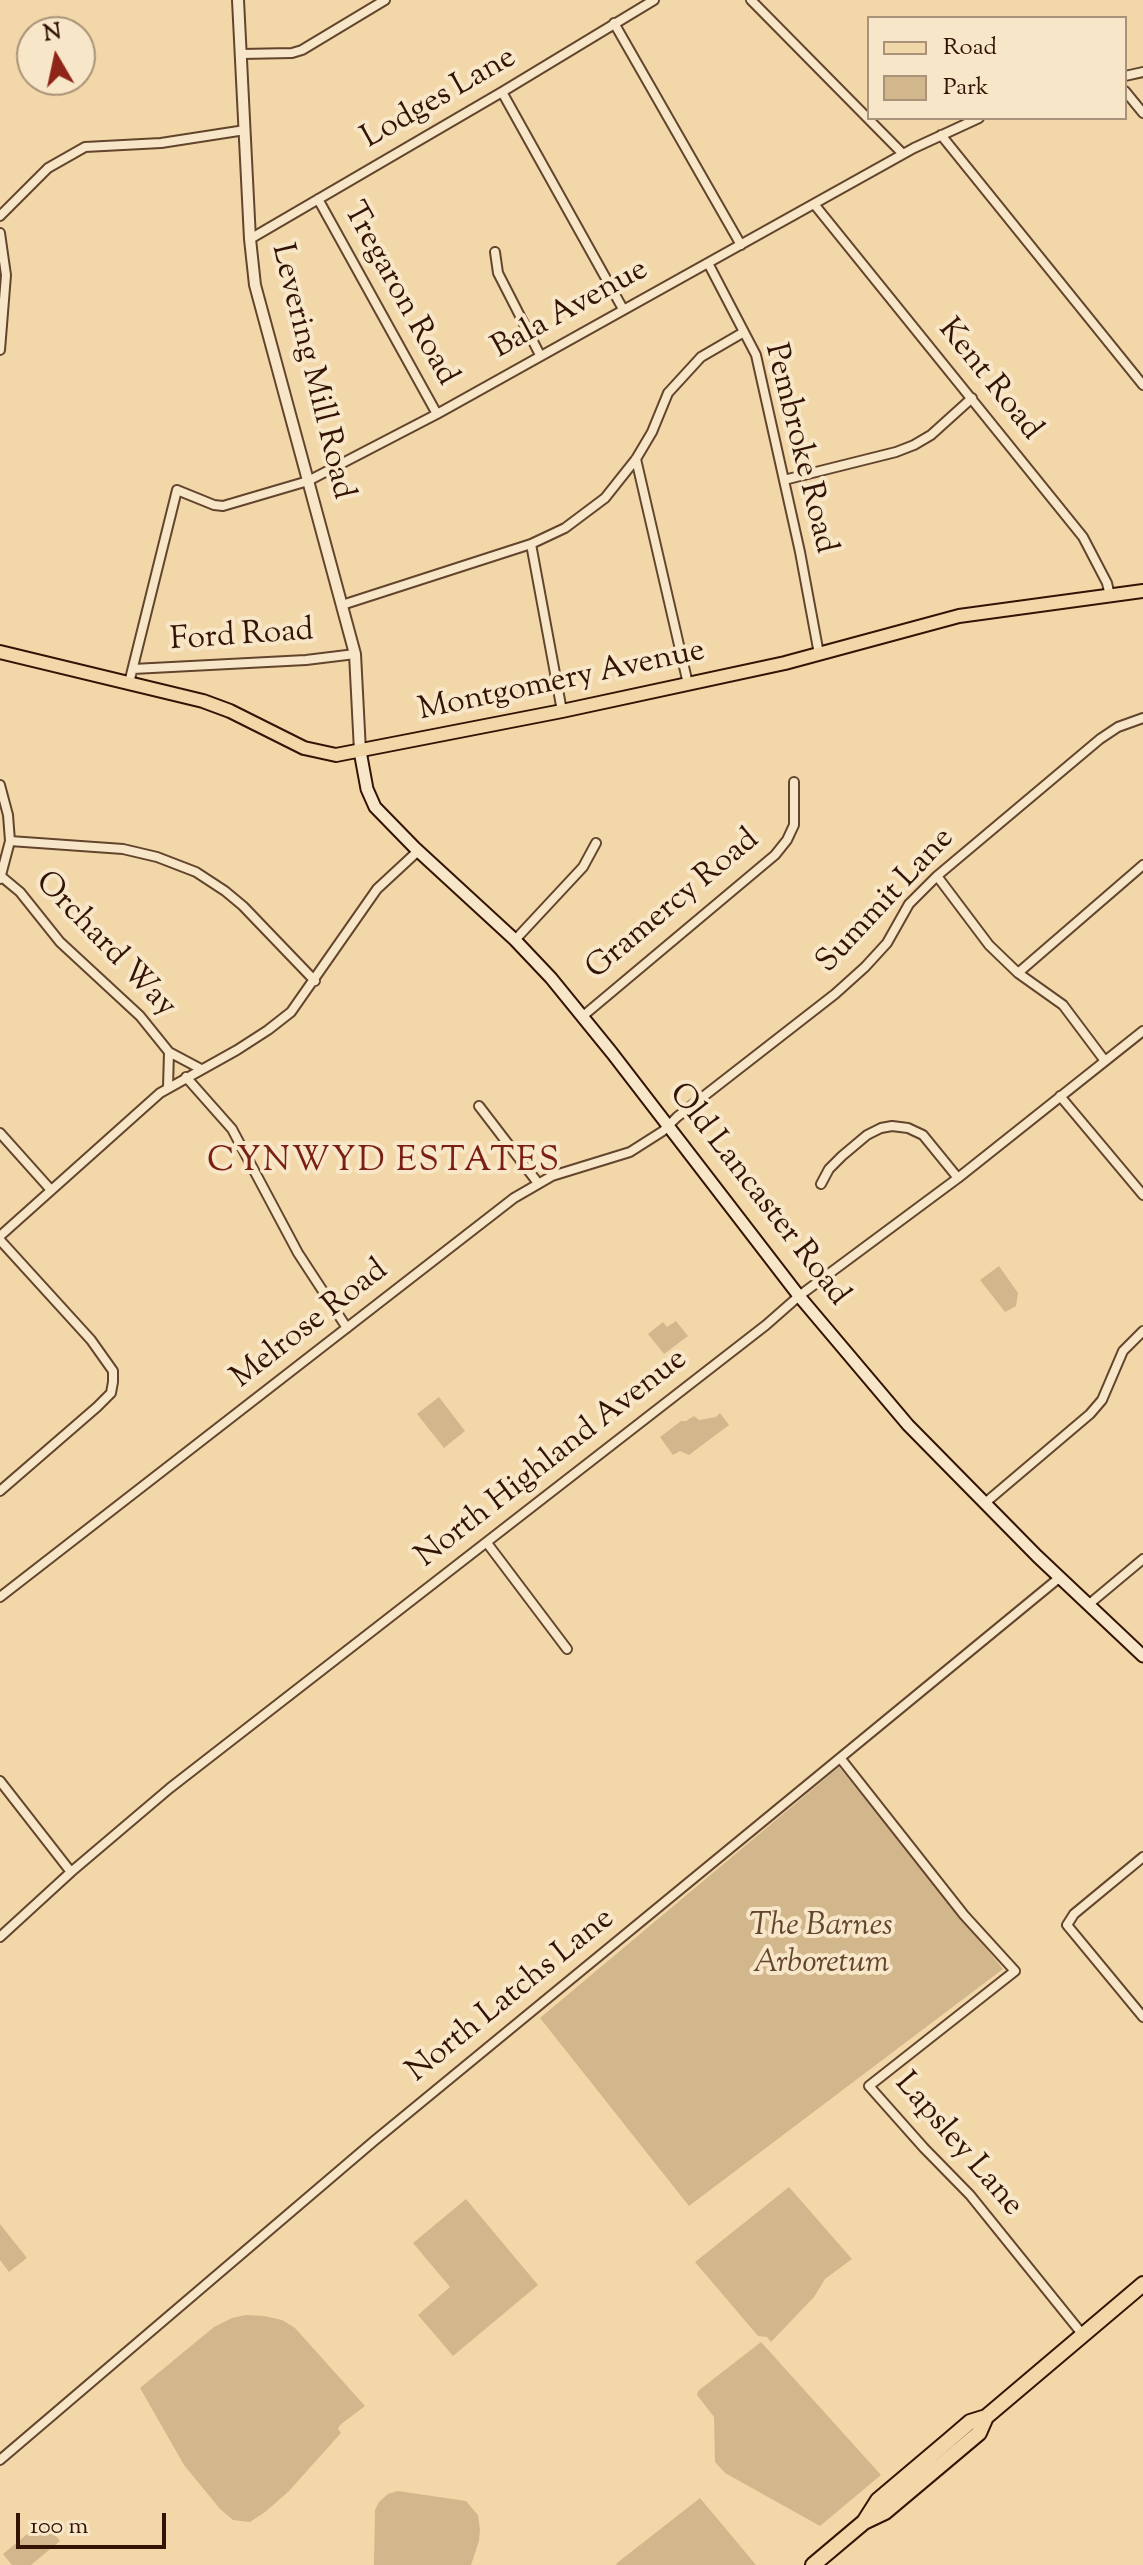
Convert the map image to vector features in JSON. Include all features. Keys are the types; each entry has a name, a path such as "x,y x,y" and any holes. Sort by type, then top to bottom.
{"highway":[{"path":"813,2565 864,2522 885,2512 958,2451 979,2433 986,2417 1143,2284"}],"main road":[{"name":"Montgomery Avenue","path":"0,652 215,705 314,751 336,755 688,684 819,654 959,616 1143,591"},
{"name":"Old Lancaster Road","path":"360,751 371,802 418,851 515,940 583,1016 799,1296 908,1425 1059,1578 1143,1656"}],"street":[{"name":"Levering Mill Road","path":"238,0 255,285 355,654 360,751"},
{"path":"241,54 302,50 385,0"},
{"name":"Lodges Lane","path":"250,239 654,0"},
{"path":"751,0 867,118"},
{"path":"614,23 741,245"},
{"path":"502,92 623,309"},
{"path":"1127,93 1143,113"},
{"path":"869,120 903,154"},
{"name":"Bala Avenue","path":"133,669 177,490 223,506 308,481 437,414 903,154 975,120"},
{"path":"0,216 48,168 85,147 161,143 245,130"},
{"path":"941,135 1143,385"},
{"name":"Tregaron Road","path":"318,199 437,414"},
{"name":"Kent Road","path":"814,204 1083,537 1107,583 1110,596"},
{"path":"0,233 6,275 0,350"},
{"path":"495,252 498,273 540,355"},
{"name":"Pembroke Road","path":"708,263 756,355 819,654"},
{"path":"342,605 531,544 565,528 605,498 636,459 652,432 668,393 701,357 744,332"},
{"path":"784,480 914,445 931,435 972,398"},
{"path":"636,459 688,684"},
{"path":"531,544 562,711"},
{"name":"Ford Road","path":"133,669 306,660 355,654"},
{"path":"129,683 133,669"},
{"name":"Summit Lane","path":"668,1125 865,967 887,943 909,904 937,876 1100,739 1118,727 1143,718"},
{"name":"Gramercy Road","path":"583,1016 775,855 794,825 794,782"},
{"path":"0,785 8,815 10,841 1,878"},
{"path":"10,841 123,849 157,857 196,872 243,906 315,981"},
{"path":"515,940 583,867 596,843"},
{"path":"0,1491 111,1393 113,1371 91,1340 0,1238 168,1087 268,1030 298,1005 381,884 418,851"},
{"path":"1018,973 1143,865"},
{"path":"937,876 974,928 1018,973 1063,1005 1105,1061"},
{"name":"Orchard Way","path":"1,878 20,892 60,942 140,1016 169,1052 201,1069"},
{"name":"North Highland Avenue","path":"0,1937 170,1788 766,1325 799,1296 958,1178 1143,1031"},
{"name":"Orchard Way","path":"168,1087 169,1052"},
{"path":"186,1077 232,1129 298,1253 347,1328"},
{"path":"1060,1096 1143,1195"},
{"path":"479,1106 538,1183"},
{"name":"Melrose Road","path":"0,1597 538,1183 569,1170 630,1152 668,1125"},
{"path":"821,1184 829,1169 867,1135 892,1126 908,1128 923,1135 958,1178"},
{"path":"0,1133 51,1190"},
{"path":"985,1503 1090,1414 1102,1400 1123,1351 1143,1331"},
{"path":"487,1543 567,1649"},
{"path":"1088,1605 1143,1559"},
{"name":"North Latchs Lane","path":"0,2460 362,2151 1059,1578"},
{"name":"Lapsley Lane","path":"841,1759 964,1915 1015,1971 869,2086 934,2160 970,2195 1083,2335"},
{"path":"0,1781 71,1872"},
{"path":"1143,1857 1067,1922 1069,1929 1143,2017"},
{"path":"1134,2007 1143,1999"}],"green space":[{"path":"999,1266 1018,1293 1016,1306 1005,1312 980,1280"},
{"path":"676,1321 688,1336 664,1354 648,1334 663,1322 667,1327"},
{"path":"439,1397 465,1431 444,1448 417,1414"},
{"path":"720,1413 729,1425 689,1455 680,1451 673,1455 660,1437 681,1421 694,1416 699,1420 716,1417"},
{"name":"The Barnes Arboretum","path":"839,1767 1003,1969 689,2206 540,2018"},
{"path":"789,2187 852,2259 825,2279 814,2297 771,2342 767,2337 758,2336 695,2262"},
{"path":"466,2199 538,2285 453,2356 418,2315 450,2287 413,2243"},
{"path":"0,2224 27,2258 9,2272 0,2260"},
{"path":"246,2315 282,2320 295,2328 365,2406 340,2425 338,2429 341,2433 288,2492 250,2522 233,2520 220,2509 184,2465 140,2388 214,2327"},
{"path":"761,2342 881,2475 820,2526 725,2473 715,2462 714,2417 697,2395 698,2391"},
{"path":"398,2491 466,2501 478,2515 480,2530 471,2565 374,2565 375,2510 388,2494"},
{"path":"700,2498 756,2565 616,2565 617,2563"},
{"path":"43,2521 60,2541 31,2565 12,2565 3,2554"}],"district":[{"name":"CYNWYD ESTATES","path":"384,1164"}]}
